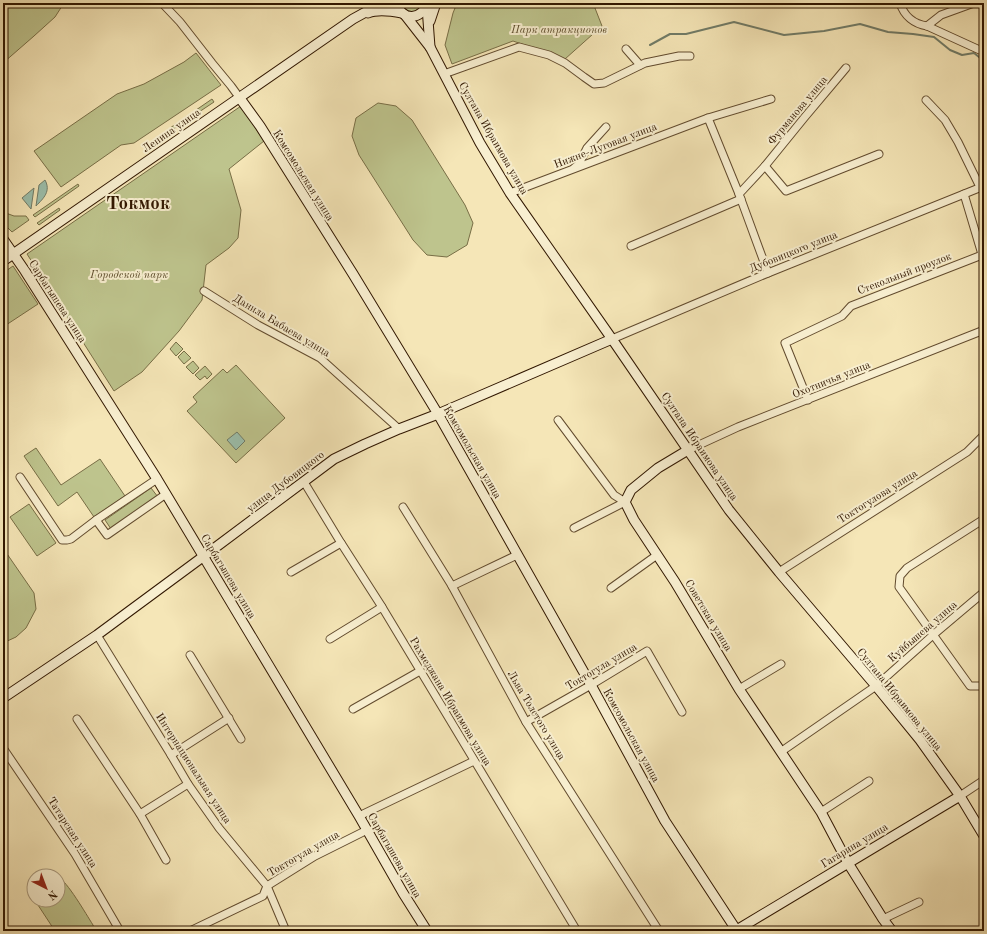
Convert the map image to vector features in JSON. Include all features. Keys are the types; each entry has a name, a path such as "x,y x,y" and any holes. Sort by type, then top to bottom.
{"main road":[{"path":"353,19 382,3"},
{"path":"428,26 436,3"},
{"path":"428,4 430,47"},
{"path":"404,14 413,16 420,14 428,4"},
{"path":"353,19 372,11 394,7 404,14 430,47"},
{"path":"394,7 417,31"},
{"name":"Ленина улица","path":"3,261 353,19"},
{"name":"Султана Ибраимова улица","path":"430,47 480,143 510,193 729,510 920,740 960,796 984,836"},
{"name":"Комсомольская улица","path":"239,97 260,126 345,261 438,414 591,685 665,821 736,931"},
{"name":"Сарбагышева улица","path":"3,239 157,479 359,816 426,931"},
{"name":"улица Дубовицкого","path":"3,698 97,635 334,459 399,429 438,414 612,339"},
{"path":"625,502 631,490 658,468 688,450"},
{"name":"Советская улица","path":"625,502 634,520 691,607 739,689 822,812 848,863 892,931"},
{"name":"Гагарина улица","path":"736,931 960,796"}],"street":[{"name":"Комсомольская улица","path":"162,3 180,22 232,86 239,97"},
{"path":"900,3 902,10 907,17 921,25 927,26 984,52"},
{"path":"927,26 941,15 974,3"},
{"path":"444,74 519,47 549,55 565,63 594,84 604,83 645,63 673,57 690,56"},
{"path":"626,49 640,65"},
{"name":"Фурманова улица","path":"631,246 740,197 846,68"},
{"name":"Нижне-Луговая улица","path":"510,193 708,118 771,99"},
{"path":"926,100 945,120 982,187"},
{"path":"708,118 740,197 768,273"},
{"path":"573,169 579,164 587,148 606,127"},
{"path":"765,166 786,191 879,154"},
{"name":"Дубовицкого улица","path":"612,339 768,273 982,187"},
{"path":"964,194 983,258"},
{"name":"Стекольный проулок","path":"808,400 785,343 842,316 850,306 983,258"},
{"name":"Данила Бабаева улица","path":"204,291 258,325 320,358 399,429"},
{"name":"Охотничья улица","path":"688,450 738,427 984,330"},
{"name":"Советская улица","path":"558,420 614,495 625,502"},
{"name":"Токтогулова улица","path":"779,572 967,452 984,435"},
{"path":"20,477 62,540 71,538 157,479"},
{"name":"Рахмеджана Ибраимова улица","path":"304,482 382,607 577,931"},
{"path":"96,520 107,535 166,494"},
{"path":"574,528 625,502"},
{"name":"Льва Толстого улица","path":"403,507 452,586 526,722 659,931"},
{"path":"984,519 907,568 900,576 899,587 970,686 984,686"},
{"path":"291,572 341,543"},
{"path":"452,586 517,555"},
{"path":"612,588 658,555"},
{"name":"Куйбышева улица","path":"782,751 876,686 984,592"},
{"path":"330,639 382,607"},
{"name":"Интернациональная улица","path":"97,635 188,784 219,828 267,886 286,931"},
{"name":"Токтогула улица","path":"526,722 647,651 682,712"},
{"path":"190,655 241,739"},
{"path":"739,689 781,664"},
{"path":"353,709 420,671"},
{"path":"171,754 229,718"},
{"path":"77,719 140,814 166,860"},
{"name":"Татарская улица","path":"3,748 75,854 120,931"},
{"path":"359,816 474,761"},
{"name":"Гагарина улица","path":"960,796 984,780"},
{"path":"822,812 869,781"},
{"path":"140,814 188,784"},
{"name":"Токтогула улица","path":"190,931 263,896 267,886 315,856 367,830"},
{"path":"883,919 919,902"}],"green space":[{"path":"9,3 64,3 55,17 3,63 3,15"},
{"path":"400,3 422,3 417,10 409,12 403,8"},
{"name":"Парк атракционов","path":"457,3 593,3 602,26 565,59 513,41 452,64 445,45"},
{"path":"196,53 221,85 134,143 121,145 61,187 34,151 117,94 144,84 184,62"},
{"path":"212,99 214,102 172,130 170,128"},
{"path":"378,103 396,106 412,120 465,205 473,223 467,245 447,257 427,255 413,240 359,155 352,136 356,118"},
{"name":"Городской парк","path":"241,106 264,141 229,169 241,210 238,238 229,248 206,265 202,300 179,331 142,372 114,391 27,254"},
{"path":"78,184 79,186 35,217 33,215"},
{"path":"59,208 60,210 39,225 37,223"},
{"path":"3,212 14,216 26,216 29,220 12,232 3,223"},
{"path":"13,266 38,304 3,327 3,273"},
{"path":"176,342 183,349 176,356 170,349"},
{"path":"184,351 191,358 184,364 178,357"},
{"path":"193,361 199,368 193,374 186,367"},
{"path":"236,365 285,418 236,463 187,411 197,402 193,397 223,369 227,373"},
{"path":"205,366 212,374 207,379 205,376 200,380 195,375"},
{"path":"36,448 61,485 100,459 125,496 94,517 77,492 58,506 24,456"},
{"path":"151,488 158,497 111,529 105,520"},
{"path":"29,504 56,543 37,556 10,517"},
{"path":"3,548 34,593 36,609 26,628 16,637 3,643"},
{"path":"66,885 76,898 93,925 95,931 55,931 40,908 66,908"}],"shaded area":[{"path":"45,180 47,184 46,194 36,206 39,185"},
{"path":"34,188 31,209 22,198"},
{"path":"237,432 245,441 236,450 227,440"}],"waterway":[{"path":"650,45 670,34 686,34 734,22 784,35 824,31 860,24 888,32 934,37 950,50 962,55 974,53 984,61"}],"district":[{"name":"Токмок","path":"138,202"}]}
